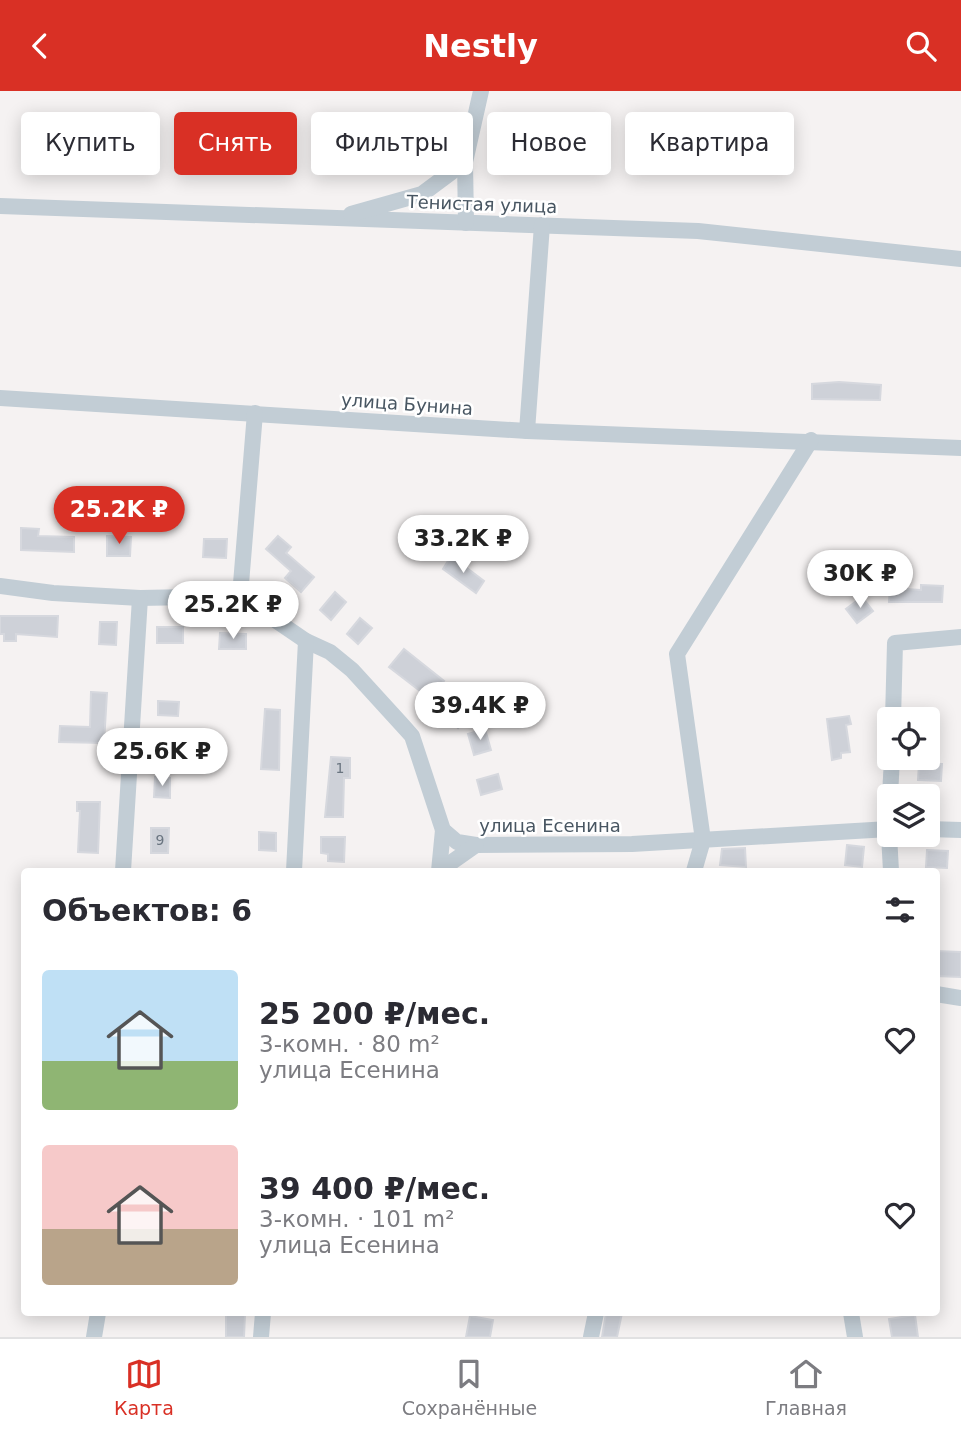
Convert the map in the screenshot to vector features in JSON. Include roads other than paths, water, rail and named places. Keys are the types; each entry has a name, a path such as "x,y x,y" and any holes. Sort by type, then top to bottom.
{"street":[{"path":"473,126 481,91"},
{"path":"336,218 422,194 448,175"},
{"path":"465,175 466,223"},
{"name":"Тенистая улица","path":"0,207 698,231 961,259"},
{"path":"527,431 542,225"},
{"name":"улица Бунина","path":"0,398 527,431 811,440 961,449"},
{"path":"240,596 255,414"},
{"path":"695,868 703,840 677,654 811,440"},
{"path":"0,586 53,593 139,598 240,596 306,641 330,652 352,670 412,736 443,830 439,868"},
{"path":"123,868 139,598"},
{"path":"893,707 895,643 961,637"},
{"path":"294,868 306,641"},
{"path":"940,829 961,830"},
{"name":"улица Есенина","path":"443,830 457,842 476,845 632,844 877,831"},
{"path":"446,868 476,845"},
{"path":"890,847 891,868"},
{"path":"940,995 961,998"},
{"path":"94,1337 98,1316"},
{"path":"261,1337 263,1316"},
{"path":"591,1337 595,1316"},
{"path":"851,1316 855,1337"}]}
